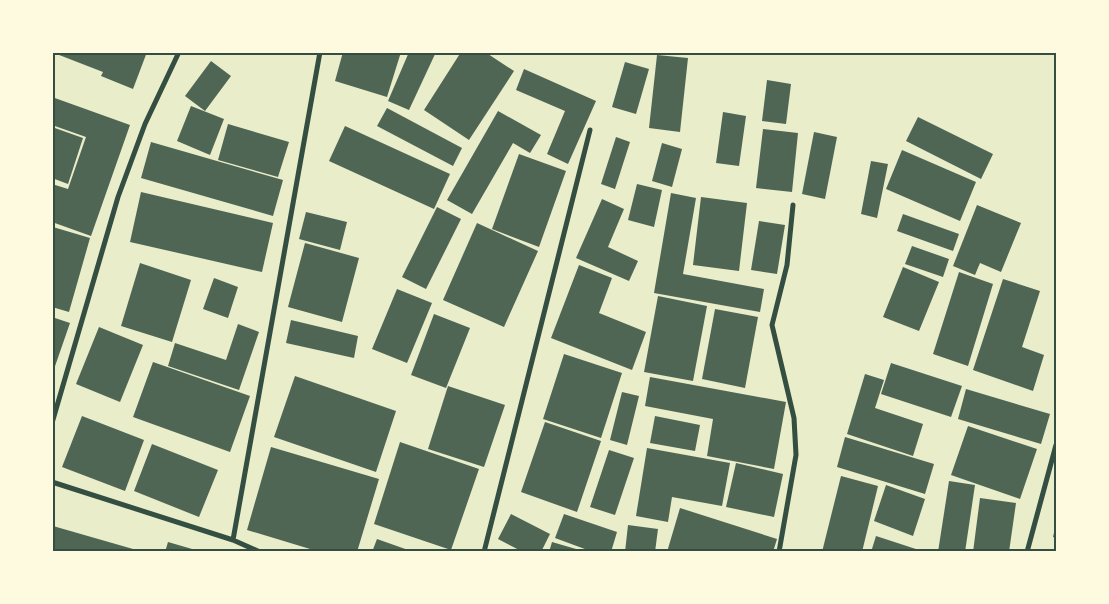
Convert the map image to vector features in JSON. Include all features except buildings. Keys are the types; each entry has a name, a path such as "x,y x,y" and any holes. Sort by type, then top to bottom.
{"street":[{"path":"52,423 118,197 145,124 179,52"},
{"path":"232,540 320,52"},
{"path":"484,552 590,130"},
{"path":"779,552 796,455 794,418 772,325 787,265 794,205"},
{"path":"1027,552 1056,445"},
{"path":"52,482 232,540 260,552"}]}
